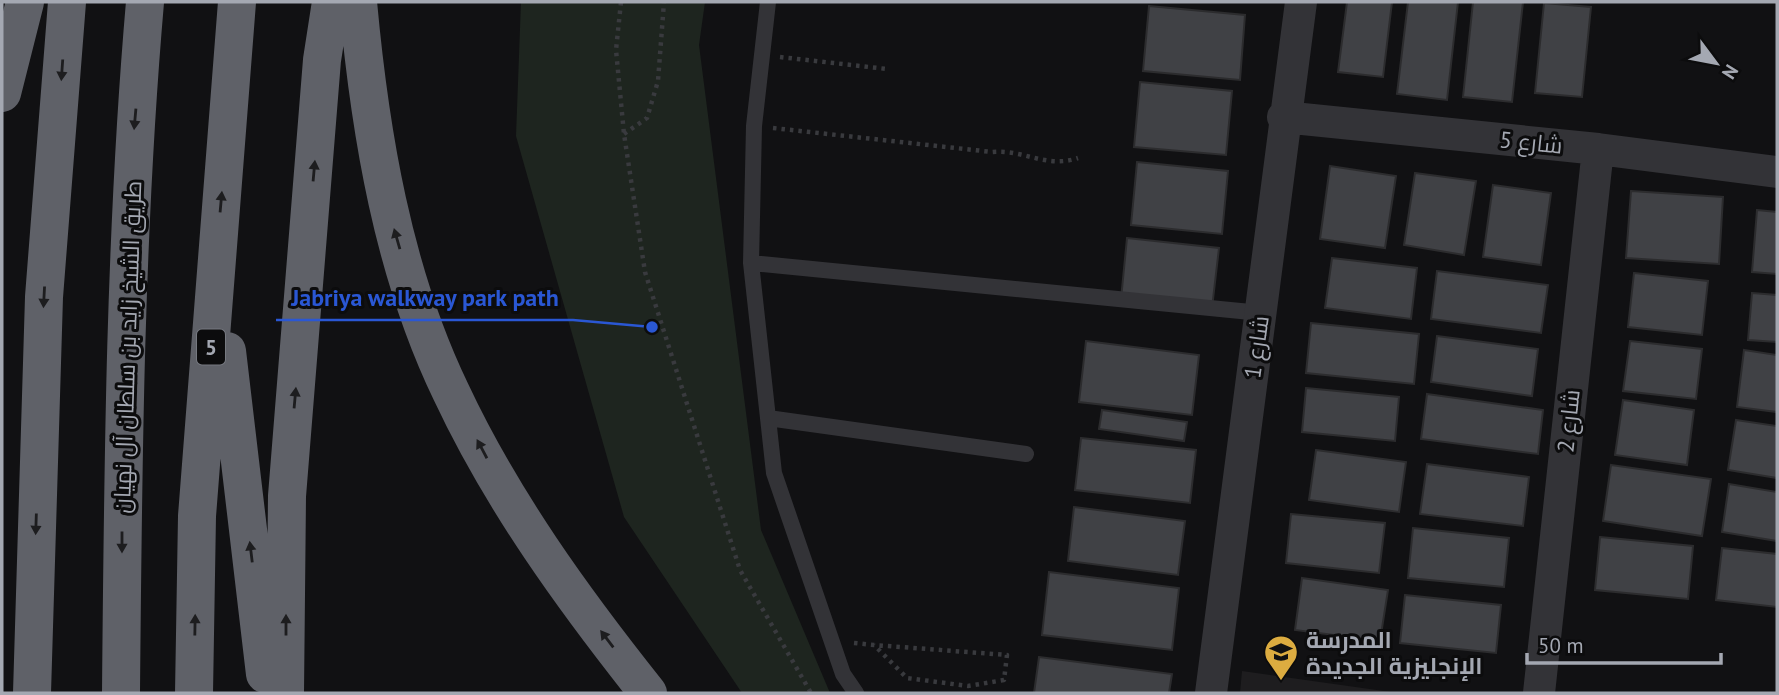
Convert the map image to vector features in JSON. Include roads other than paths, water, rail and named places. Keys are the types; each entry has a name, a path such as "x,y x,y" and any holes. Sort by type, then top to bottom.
{"highway":[{"path":"2,93 24,2"},
{"path":"32,693 44,297 67,2"},
{"name":"طريق الشيخ زايد بن سلطان آل نهيان","path":"121,693 123,446 133,159 145,2"},
{"name":"5","path":"194,693 197,516 237,2"},
{"path":"285,693 286,496 322,60 331,2"},
{"path":"358,2 365,73 391,218 425,327 450,391 539,547 648,693"},
{"path":"216,259 267,693"}],"street":[{"name":"شارع 1","path":"1211,693 1261,313 1283,117 1301,2"},
{"name":"شارع 5","path":"1283,117 1598,149 1777,172"},
{"name":"شارع 2","path":"1539,693 1598,149"}],"lane":[{"path":"768,2 754,126 751,263 774,473 844,674 856,693"},
{"path":"751,263 1261,313"},
{"path":"768,418 1026,454"}],"place":[{"name":"Jabriya walkway park path","path":"652,327"},
{"name":"المدرسة الإنجليزية الجديدة","path":"1281,682"}]}
